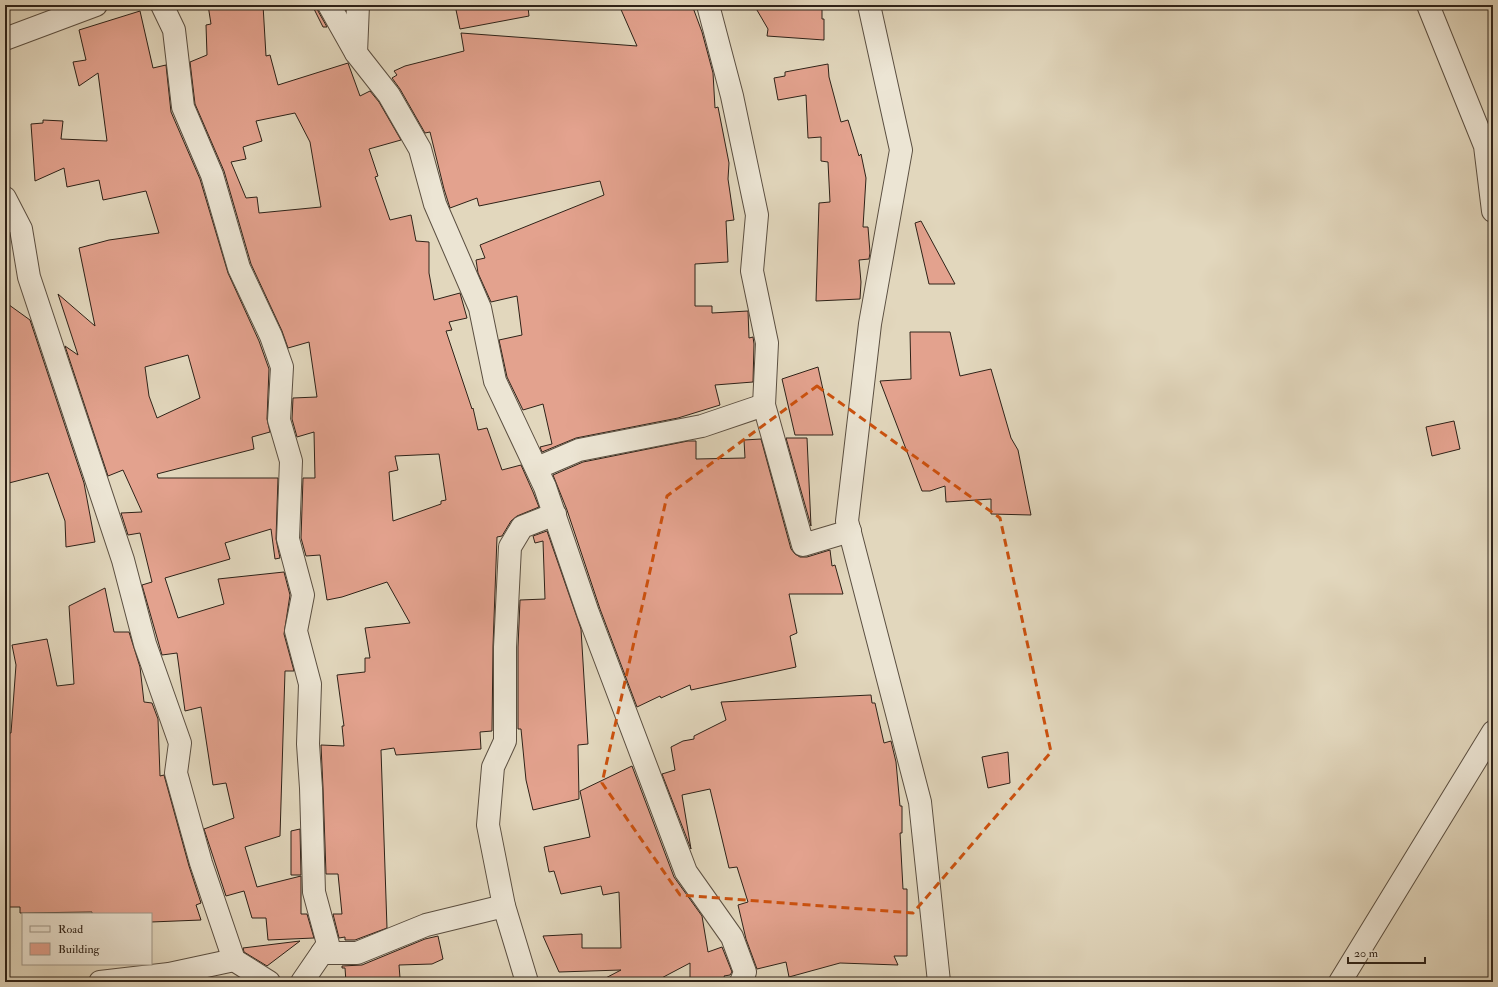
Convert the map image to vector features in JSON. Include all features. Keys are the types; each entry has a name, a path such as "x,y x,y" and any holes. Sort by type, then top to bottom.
{"street":[{"path":"5,38 96,5"},
{"path":"162,5 174,30 183,107 212,175 239,268 271,336 282,367 279,420 291,461 288,539 303,596 296,631 310,684 308,744 311,788 314,892 328,944 302,982"},
{"path":"329,5 356,53 389,95 420,149 434,204 480,308 495,381 545,487 588,613 686,872 732,936 745,972 741,982"},
{"path":"356,53 358,5"},
{"path":"708,5 732,96 757,215 752,271 767,343 764,405 803,544 850,531"},
{"path":"869,5 901,150 870,324 847,521 920,802 939,982"},
{"path":"1428,5 1489,143"},
{"path":"1493,125 1489,143 1493,211"},
{"path":"5,198 21,229 29,277 123,560 145,644 180,743 176,773 201,863 234,960 269,982"},
{"path":"536,468 579,450 702,426 764,405"},
{"path":"527,982 504,906 488,825 493,768 505,741 505,647 510,547 522,527 555,514"},
{"path":"1340,982 1493,732"},
{"path":"322,953 357,953 426,925 504,906"},
{"path":"100,982 168,974 234,960"}],"highlighted area":[{"path":"817,386 1000,518 1051,752 913,913 680,895 602,783 667,496"}],"building":[{"path":"208,5 263,5 266,56 270,55 278,85 348,63 360,96 370,91 379,102 401,140 369,149 378,176 375,177 390,220 411,215 416,241 429,242 429,273 434,300 460,293 467,318 449,322 452,330 446,331 472,409 473,408 478,430 487,428 502,470 521,465 539,507 517,516 511,521 502,536 497,537 492,731 480,732 481,749 396,755 394,748 381,750 387,928 355,940 345,940 345,937 339,938 333,914 342,914 338,874 326,874 321,745 344,746 342,726 344,726 337,675 365,672 365,658 370,658 365,628 410,623 387,582 342,597 327,600 320,555 306,556 301,538 303,478 315,478 314,432 297,437 292,419 293,398 317,397 309,342 288,348 282,331 251,264 224,171 195,104 190,62 207,55 206,25 211,24","holes":["295,113 310,142 321,207 259,213 257,197 246,198 231,162 246,159 243,147 262,141 256,121","439,454 446,500 441,501 441,504 393,521 389,472 398,470 395,456"]},
{"path":"312,5 317,5 318,11 327,27 323,27"},
{"path":"455,5 528,7 529,16 460,29"},
{"path":"619,5 692,5 702,32 713,73 715,108 718,107 729,163 728,179 734,220 726,221 728,262 695,264 695,306 712,306 712,313 748,311 749,338 753,337 754,344 753,382 715,385 720,405 678,418 576,438 542,452 540,447 552,444 543,404 523,410 507,377 499,340 522,335 517,296 491,302 478,273 476,260 485,258 480,245 604,195 600,181 479,206 477,198 450,208 430,132 425,133 400,89 392,78 397,75 394,71 405,66 464,51 461,33 637,46"},
{"path":"754,5 822,5 824,40 767,36 768,29"},
{"path":"140,11 153,68 166,65 171,112 200,179 228,273 259,341 269,369 267,419 270,432 252,437 254,449 157,474 158,478 278,478 276,539 280,558 275,559 271,529 225,543 230,559 165,578 178,618 224,604 218,579 284,572 290,595 284,634 294,671 285,671 280,836 245,847 257,887 301,876 301,914 307,914 314,938 268,940 266,918 252,918 244,891 226,896 204,829 234,818 226,783 213,785 201,707 185,711 177,653 162,655 142,585 152,582 140,533 128,535 121,513 142,512 123,470 108,476 65,346 78,355 58,294 95,326 79,248 109,240 159,233 146,191 103,200 99,180 67,187 64,168 35,181 31,124 43,123 43,120 63,121 61,139 107,141 98,73 79,86 73,62 86,60 79,30","holes":["188,355 200,398 157,418 149,396 145,367"]},
{"path":"828,64 829,77 841,122 848,120 859,156 861,154 866,178 863,227 868,227 870,253 869,259 859,260 861,282 860,299 816,301 819,203 830,202 828,162 821,161 821,137 808,138 806,95 778,100 774,78 785,76 785,72"},
{"path":"921,221 955,284 929,284 915,223"},
{"path":"5,302 30,320 84,483 95,542 66,547 65,521 48,473 5,484"},
{"path":"910,332 950,332 960,376 991,369 1011,438 1018,450 1031,515 991,514 991,499 946,502 945,486 930,491 922,491 880,381 911,379"},
{"path":"818,367 833,435 795,435 782,379"},
{"path":"1454,421 1460,449 1432,456 1426,427"},
{"path":"786,438 807,438 811,526"},
{"path":"761,439 791,549 800,557 807,557 830,550 832,566 835,565 843,594 789,594 797,633 790,636 796,667 691,690 690,685 661,698 660,696 637,707 600,609 567,510 553,475 583,462 688,441 696,441 696,459 745,458 744,440"},
{"path":"547,531 581,629 588,744 578,745 579,799 533,810 526,780 521,729 518,729 518,647 520,600 545,599 543,541 535,543 533,536"},
{"path":"105,588 114,632 129,632 140,667 144,702 152,703 158,719 160,776 164,775 189,866 201,903 196,905 201,920 152,922 152,913 20,913 20,907 5,907 5,858 7,858 7,733 11,733 16,665 12,645 47,639 57,686 74,684 69,606"},
{"path":"871,695 872,703 875,703 884,743 891,741 896,762 900,806 902,806 902,833 900,833 903,889 907,889 907,956 894,956 898,965 840,963 789,977 786,962 757,969 746,939 738,905 748,902 737,867 729,868 710,789 682,795 691,849 662,774 675,770 671,747 683,741 694,739 694,736 726,720 721,702"},
{"path":"1008,752 1010,783 988,788 982,757"},
{"path":"632,766 674,877 702,916 708,952 722,947 732,972 730,975 724,976 726,982 690,982 690,963 654,982 598,982 621,970 559,972 543,936 582,934 582,948 621,948 619,892 603,895 601,886 561,894 554,871 549,872 544,847 590,837 580,791"},
{"path":"300,829 301,875 291,875 291,831"},
{"path":"438,936 443,959 432,964 399,965 400,978 391,982 346,982 345,968 342,968 342,966 362,965 425,939"},
{"path":"300,941 267,966 244,952 243,948"}]}
